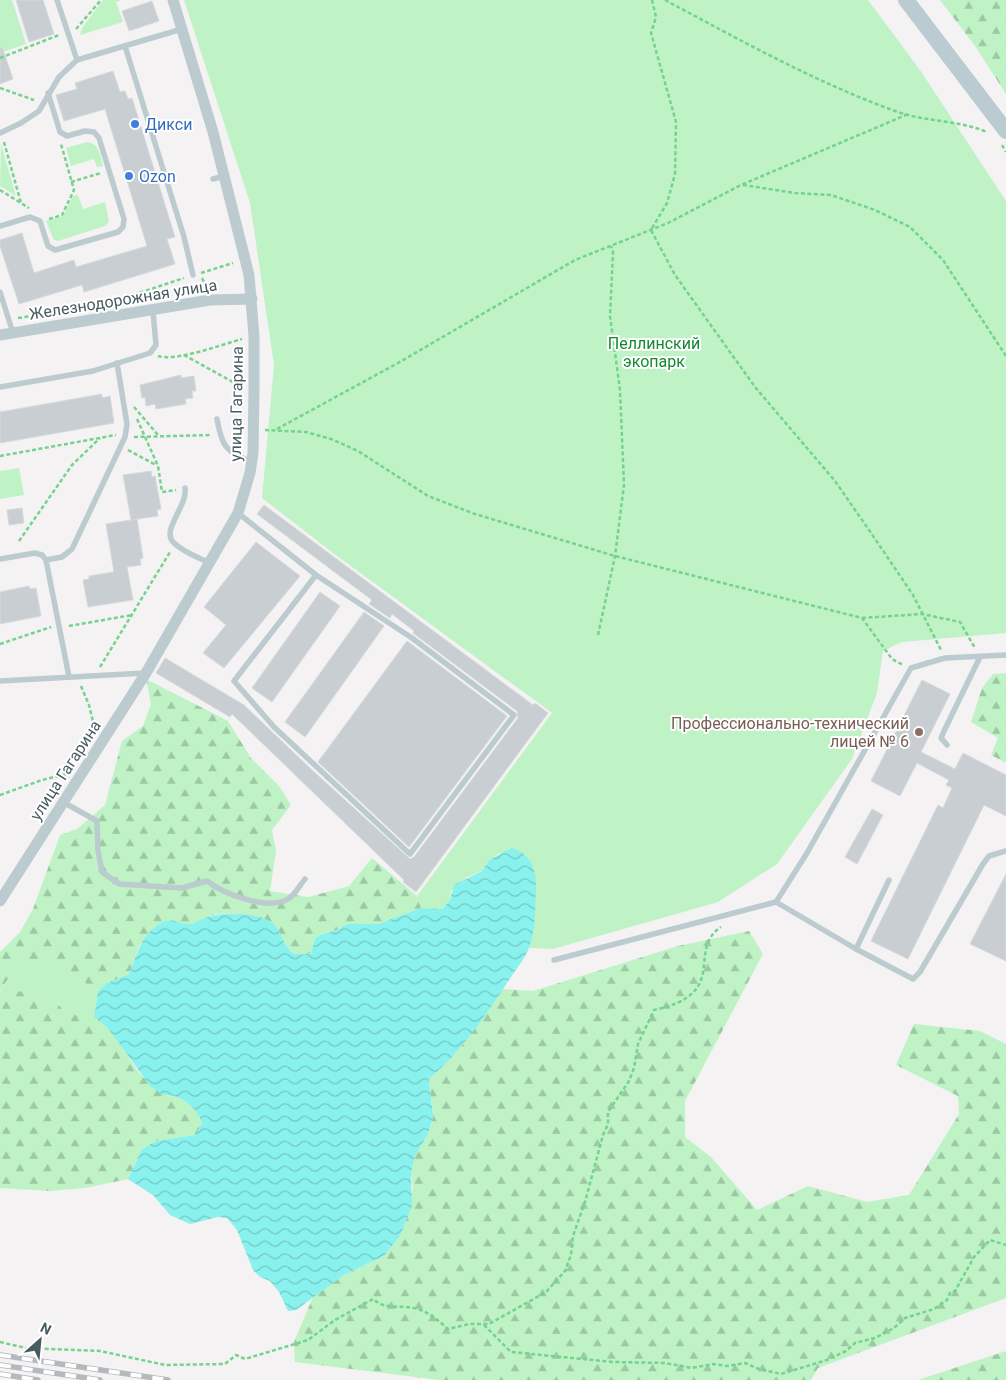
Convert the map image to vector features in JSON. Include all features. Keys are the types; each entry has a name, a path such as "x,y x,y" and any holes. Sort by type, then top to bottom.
{"street":[{"name":"улица Гагарина","path":"0,901 146,673 210,564 238,513 252,462 254,336 252,299 243,246 218,178 182,29 173,0"},
{"path":"906,0 1006,131"},
{"name":"Железнодорожная улица","path":"0,335 210,300 252,299"}],"lane":[{"path":"57,0 77,60"},
{"path":"1,133 21,123 38,111 59,77 77,60 182,29"},
{"path":"126,46 184,236 193,275"},
{"path":"0,226 30,217 40,221 48,246 55,250 118,232 123,226 124,220 99,138 94,132 85,131 67,136 60,132 48,93"},
{"path":"0,292 13,333"},
{"path":"0,387 93,371 150,353 156,345 153,311"},
{"path":"46,560 62,557 72,549 122,447 127,424 118,363"},
{"path":"217,419 220,435 225,447 252,462"},
{"path":"184,488 184,502 169,531 170,538 174,544 210,564"},
{"path":"238,513 316,575 412,638 514,715 410,854 274,727 234,681 316,575"},
{"path":"0,559 35,553 42,555 46,560 69,677"},
{"path":"554,960 776,902 807,854 911,668 945,658 1006,655"},
{"path":"947,746 941,738 980,657"},
{"path":"0,681 146,673"},
{"path":"63,802 97,821 98,851 102,872 119,884 182,888 207,881 241,898 273,904 289,899 305,879"},
{"path":"776,902 856,949 913,979 920,972 983,864 989,856 1006,851"},
{"path":"856,949 889,880"}],"path":[{"path":"0,58 80,27 101,0"},
{"path":"651,230 667,202 675,174 676,130 676,122 651,32 656,17 652,0"},
{"path":"665,0 795,68 858,98 906,115 935,122 971,125 988,132"},
{"path":"0,88 42,103"},
{"path":"275,430 398,363 575,260 651,230 741,185 906,115"},
{"path":"40,221 62,214 74,190 61,150 60,132"},
{"path":"1,133 21,203"},
{"path":"71,182 109,170"},
{"path":"741,185 795,193 831,195 875,210 910,227 943,260 1006,356"},
{"path":"0,190 30,208 30,217"},
{"path":"651,230 675,275 755,387 835,481 913,595 945,658"},
{"path":"598,635 615,556 624,485 620,390 610,316 613,252 611,246"},
{"path":"210,300 199,273 234,263"},
{"path":"108,303 193,275"},
{"path":"9,319 47,313"},
{"path":"150,353 163,358 182,355 254,336"},
{"path":"182,355 244,388"},
{"path":"159,435 131,404 143,436 158,466 162,492 184,488"},
{"path":"254,430 306,432 331,439 358,451 428,496 475,514 615,556 862,618 922,614 960,622 980,657"},
{"path":"0,456 126,435 220,435"},
{"path":"18,541 72,465 100,438"},
{"path":"122,447 158,466"},
{"path":"96,675 174,544"},
{"path":"0,644 59,626 132,615"},
{"path":"862,618 892,659 911,668"},
{"path":"76,676 89,705 99,746"},
{"path":"0,795 42,780 83,771"},
{"path":"0,1342 26,1348 86,1350 123,1355 165,1365 202,1366 225,1364 236,1355 245,1359 308,1340 335,1320 373,1299 381,1306 418,1309 434,1317 448,1329 468,1324 489,1324 516,1308 529,1303 541,1296 565,1271 572,1255 573,1236 585,1202 602,1135 608,1124 608,1112 629,1081 643,1030 654,1010 672,1006 696,993 703,974 709,939 725,924"},
{"path":"483,1324 511,1352 613,1362 665,1362 692,1368 713,1364 727,1366 745,1363 759,1369 781,1374 827,1360 846,1351 855,1343 875,1338 894,1328 905,1318 934,1310 947,1300 950,1293 955,1291 974,1257 990,1240 1006,1245"}],"green space":[{"path":"0,0 12,0 26,44 0,53"},
{"path":"103,0 121,0 116,2 123,22 80,35 82,28"},
{"name":"Пеллинский экопарк","path":"184,0 868,0 920,70 1006,201 1006,633 902,642 883,651 877,693 852,759 777,864 718,902 553,949 529,948 535,917 500,853 489,860 482,871 467,877 451,891 450,900 442,909 421,908 417,896 552,713 333,553 262,498 274,365 250,203"},
{"path":"940,0 1006,0 1006,94 975,46"},
{"path":"87,142 95,145 97,148 103,166 97,167 94,159 71,166 66,148"},
{"path":"1,144 16,196 0,186"},
{"path":"78,195 83,209 105,202 109,222 105,226 58,241 54,240 46,221 63,216 73,196"},
{"path":"19,468 24,495 0,499 0,471"},
{"path":"1006,673 1006,763 991,755 998,738 971,722 982,688 993,674"},
{"path":"146,679 228,721 251,758 279,786 291,805 272,830 276,851 270,891 308,897 349,886 372,858 417,896 421,908 378,924 347,924 315,938 311,953 300,954 288,948 274,924 267,920 238,914 215,914 191,924 156,927 139,946 129,974 107,983 98,991 62,968 43,961 32,960 20,961 0,991 0,952 20,932 33,909 60,835 77,829 105,805 122,741 143,726 151,704"},
{"path":"749,931 763,954 685,1101 685,1137 711,1157 757,1210 808,1186 867,1202 909,1195 959,1114 958,1096 896,1065 914,1024 980,1031 1006,1044 1006,1298 818,1368 811,1380 439,1380 295,1362 294,1342 313,1297 344,1275 384,1256 400,1236 413,1188 411,1173 415,1156 428,1134 433,1116 429,1079 460,1047 503,989 533,991 678,946"},
{"path":"37,959 59,965 98,991 94,1017 67,1015 58,1004 0,992 20,960"},
{"path":"34,991 58,1004 67,1015 91,1016 109,1028 143,1077 158,1088 185,1101 198,1114 202,1123 196,1135 156,1141 142,1149 128,1179 85,1188 50,1191 0,1188 0,992"},
{"path":"1006,1351 1006,1380 918,1380"}],"water":[{"path":"512,848 529,859 534,870 536,890 535,919 531,941 524,958 475,1030 453,1056 429,1079 433,1116 428,1134 415,1156 411,1173 412,1206 400,1236 384,1256 344,1275 296,1310 288,1311 279,1292 270,1281 260,1277 253,1270 237,1230 227,1218 218,1217 190,1224 170,1215 153,1195 128,1179 142,1149 156,1141 195,1135 202,1123 200,1117 187,1102 175,1096 163,1095 151,1087 107,1027 94,1017 98,991 107,983 129,974 144,939 154,928 165,921 190,924 217,915 240,914 255,916 268,920 274,925 279,930 289,949 294,953 311,953 315,938 347,924 378,924 421,908 442,909 450,900 454,885 482,871 489,860"}],"building":[{"path":"16,0 43,0 54,34 29,42"},
{"path":"152,1 159,21 129,31 122,11"},
{"path":"2,47 13,79 0,84 0,48"},
{"path":"113,71 120,92 125,91 128,99 132,98 175,237 167,239 175,264 84,292 82,285 19,304 0,246 0,240 22,233 34,273 74,260 76,267 147,246 105,109 64,121 56,95 77,89 75,83"},
{"path":"181,375 181,378 194,376 196,391 192,391 193,398 185,399 186,404 156,409 155,404 146,406 145,397 142,398 140,385"},
{"path":"102,394 102,398 110,396 114,423 0,443 0,412"},
{"path":"151,471 152,477 155,476 161,509 157,510 158,516 131,520 123,475"},
{"path":"264,505 533,705 535,703 548,713 416,892 403,882 404,880 232,714 230,717 156,673 165,658 244,705 410,859 414,857 518,718 517,711 413,633 414,631 392,614 390,618 369,604 372,600 257,514"},
{"path":"22,508 24,523 9,525 7,510"},
{"path":"137,519 143,558 140,559 141,565 127,567 133,600 88,607 83,580 89,579 89,576 114,572 106,524"},
{"path":"256,542 300,576 224,668 203,653 226,625 204,607"},
{"path":"29,586 30,589 36,588 41,616 0,624 0,592"},
{"path":"320,592 340,606 272,702 252,688"},
{"path":"364,612 384,626 305,737 285,722"},
{"path":"407,641 507,716 409,847 318,762"},
{"path":"922,680 950,694 921,752 955,769 963,753 1006,775 1006,816 984,805 908,959 871,941 938,805 943,808 952,788 946,785 949,780 917,763 900,796 871,781"},
{"path":"872,809 883,815 857,864 845,857"},
{"path":"1006,874 1006,961 970,944"}],"railway":[{"path":"0,1355 168,1380"},
{"path":"0,1365 100,1380"},
{"path":"0,1374 38,1380"}],"place":[{"name":"Дикси","path":"135,124"},
{"name":"Ozon","path":"129,176"},
{"name":"Профессионально-технический лицей № 6","path":"919,732"}]}
